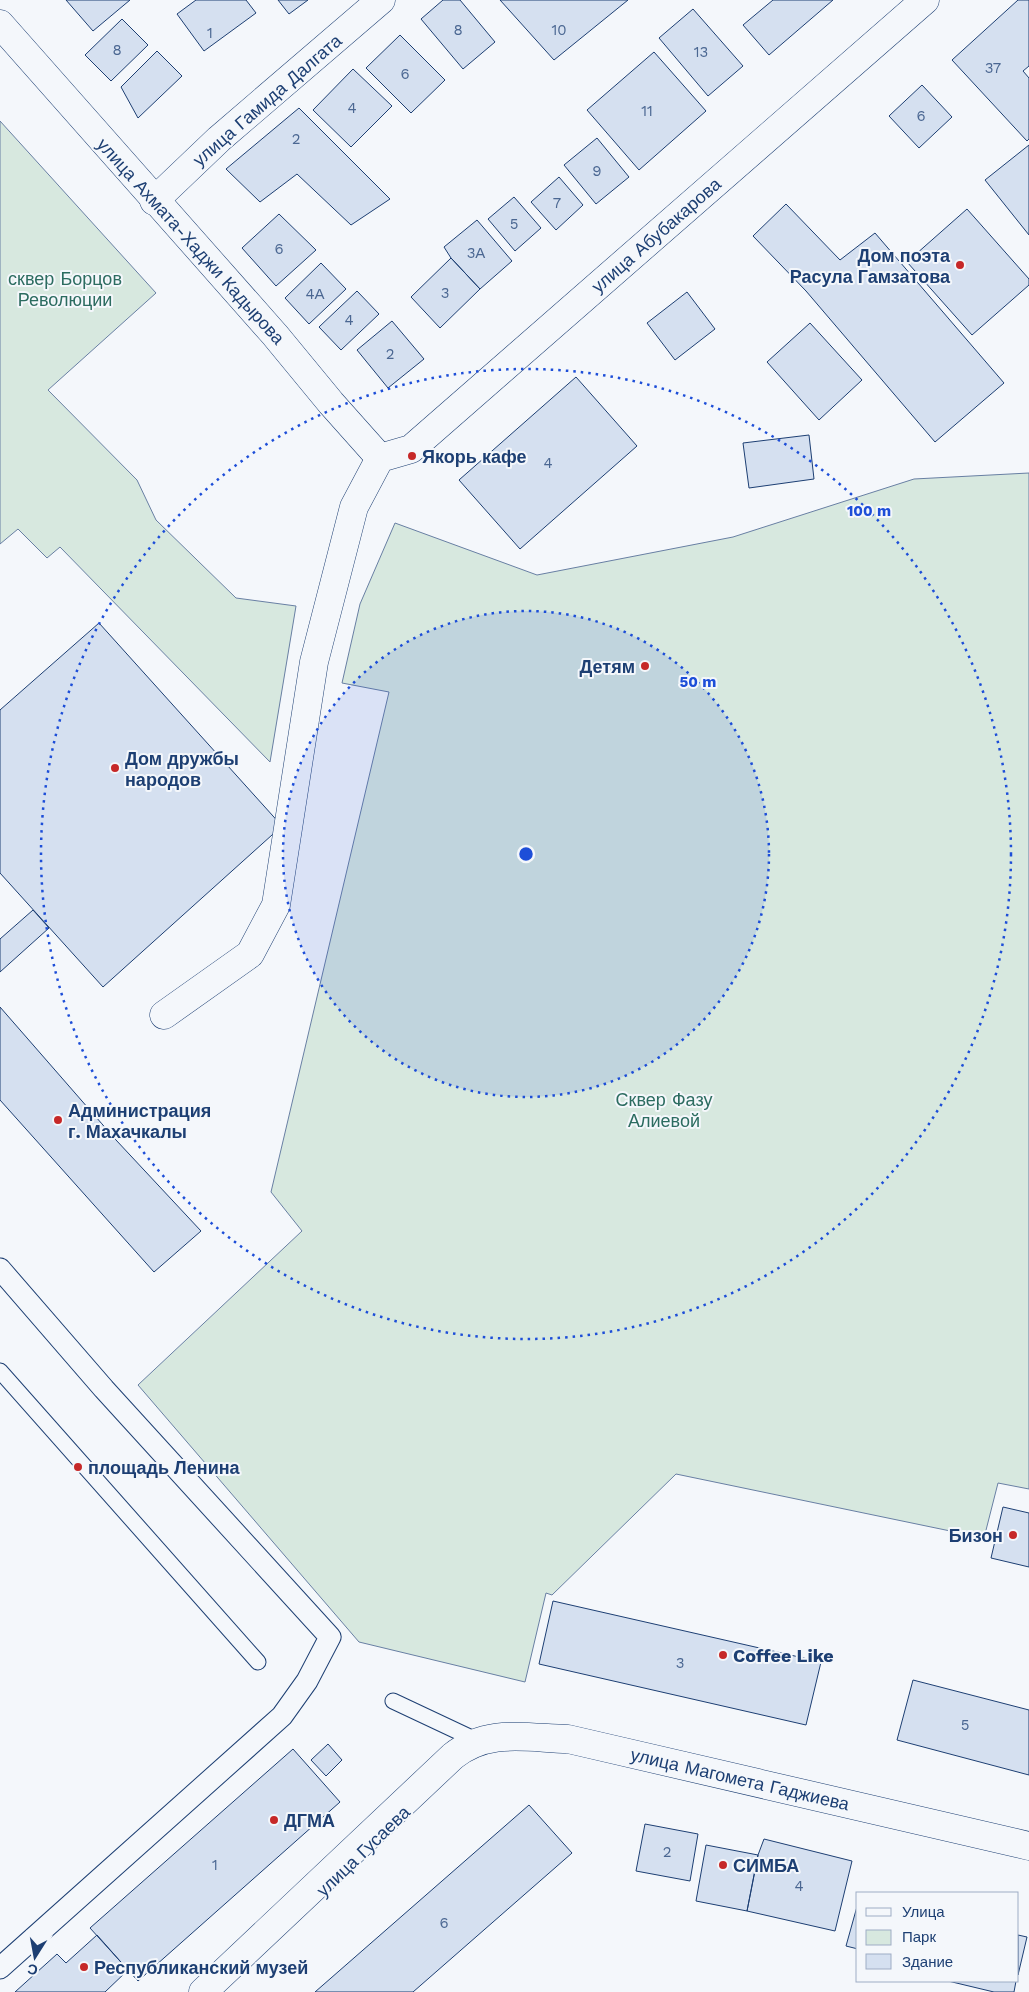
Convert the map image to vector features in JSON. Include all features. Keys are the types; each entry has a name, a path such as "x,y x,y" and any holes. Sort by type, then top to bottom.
{"main road":[{"name":"улица Гамида Далгата","path":"154,201 219,139 381,0"},
{"name":"улица Абубакарова","path":"380,458 411,449 925,0"},
{"name":"улица Ахмата-Хаджи Кадырова","path":"0,24 154,201 275,335 331,403 380,458"},
{"path":"164,1015 250,954 276,905 314,662 354,507 380,458"},
{"name":"улица Магомета Гаджиева","path":"453,1756 466,1745 495,1736 568,1739 1029,1846"},
{"name":"улица Магомета Гаджиева","path":"530,1745 576,1748 1029,1855"},
{"name":"улица Гусаева","path":"215,1992 454,1763 530,1745"},
{"name":"улица Гусаева","path":"203,1992 453,1756"}],"street":[{"path":"0,1269 110,1396 330,1637 307,1682 282,1716 0,1968"}],"lane":[{"path":"0,1371 258,1662"},
{"path":"393,1701 478,1741"}],"green space":[{"name":"сквер Борцов Революции","path":"0,121 156,293 48,390 137,480 156,520 236,598 296,606 270,762 60,547 47,558 18,529 0,544"},
{"name":"Сквер Фазу Алиевой","path":"1029,473 1029,1489 998,1483 984,1538 676,1474 552,1595 546,1593 525,1682 359,1642 138,1385 302,1231 271,1192 389,692 342,683 360,604 395,523 537,575 733,537 914,479"}],"building":[{"path":"66,0 130,0 93,31"},
{"path":"196,0 246,0 256,13 204,51 177,14"},
{"path":"278,0 308,0 289,14"},
{"path":"443,0 460,0 495,42 463,69 421,19"},
{"path":"500,0 628,0 554,60"},
{"path":"773,0 833,0 769,55 743,25"},
{"path":"1018,0 1029,0 1029,66 1023,71 1029,78 1029,139 1027,141 952,60"},
{"path":"693,9 743,66 708,96 659,38"},
{"path":"122,19 148,45 111,81 85,55"},
{"path":"400,35 445,80 411,113 366,68"},
{"path":"157,51 182,76 138,118 121,87"},
{"path":"654,52 706,111 639,170 587,110"},
{"path":"353,69 392,106 351,147 313,110"},
{"path":"922,85 952,117 919,148 889,116"},
{"path":"299,108 390,199 351,225 297,174 260,202 226,169"},
{"path":"597,138 629,177 596,204 564,165"},
{"path":"1029,145 1029,235 985,180"},
{"path":"559,177 583,205 556,230 531,202"},
{"path":"514,197 541,228 515,251 488,219"},
{"path":"786,204 840,260 875,233 1004,383 935,442 806,291 753,236"},
{"path":"967,209 1029,279 1029,285 972,335 907,262"},
{"path":"279,214 316,250 276,286 242,248"},
{"path":"477,220 512,261 480,289 451,258 444,247"},
{"path":"451,258 480,289 440,328 411,297"},
{"path":"321,263 346,289 309,324 285,298"},
{"path":"357,291 379,314 341,350 319,327"},
{"path":"687,292 715,329 675,360 647,323"},
{"path":"392,321 424,359 388,388 357,350"},
{"path":"810,323 862,380 819,420 767,362"},
{"path":"576,377 637,446 520,549 459,480"},
{"path":"809,435 814,479 749,488 743,443"},
{"name":"Дом дружбы народов","path":"99,623 282,826 103,987 0,873 0,710"},
{"path":"33,910 49,928 0,972 0,939"},
{"name":"Администрация г. Махачкалы","path":"0,1007 116,1140 201,1231 154,1272 0,1100"},
{"name":"Бизон","path":"1003,1507 1029,1513 1029,1567 991,1558"},
{"path":"553,1601 821,1662 806,1725 539,1664"},
{"path":"913,1680 1029,1710 1029,1775 897,1740"},
{"path":"328,1744 342,1760 326,1776 311,1760"},
{"path":"293,1749 340,1802 138,1981 90,1928"},
{"path":"529,1805 572,1853 413,1992 315,1992"},
{"path":"645,1824 698,1834 690,1881 636,1871"},
{"path":"764,1839 852,1861 835,1931 747,1911 758,1855"},
{"path":"706,1845 758,1855 747,1911 696,1901"},
{"path":"856,1910 856,1948 846,1946"},
{"name":"Республиканский музей","path":"97,1935 128,1970 105,1992 15,1992 57,1954 66,1963"},
{"path":"1019,1935 1027,1937 1019,1971"},
{"path":"952,1982 1016,1982 1014,1992 994,1992"}],"place":[{"name":"Дом поэта Расула Гамзатова","path":"960,265"},
{"name":"Якорь кафе","path":"412,456"},
{"name":"Детям","path":"645,666"},
{"name":"Дом дружбы народов","path":"115,768"},
{"name":"Администрация г. Махачкалы","path":"58,1120"},
{"name":"площадь Ленина","path":"78,1467"},
{"name":"Бизон","path":"1013,1535"},
{"name":"Coffee Like","path":"723,1655"},
{"name":"ДГМА","path":"274,1820"},
{"name":"СИМБА","path":"723,1865"},
{"name":"Республиканский музей","path":"84,1967"}]}
